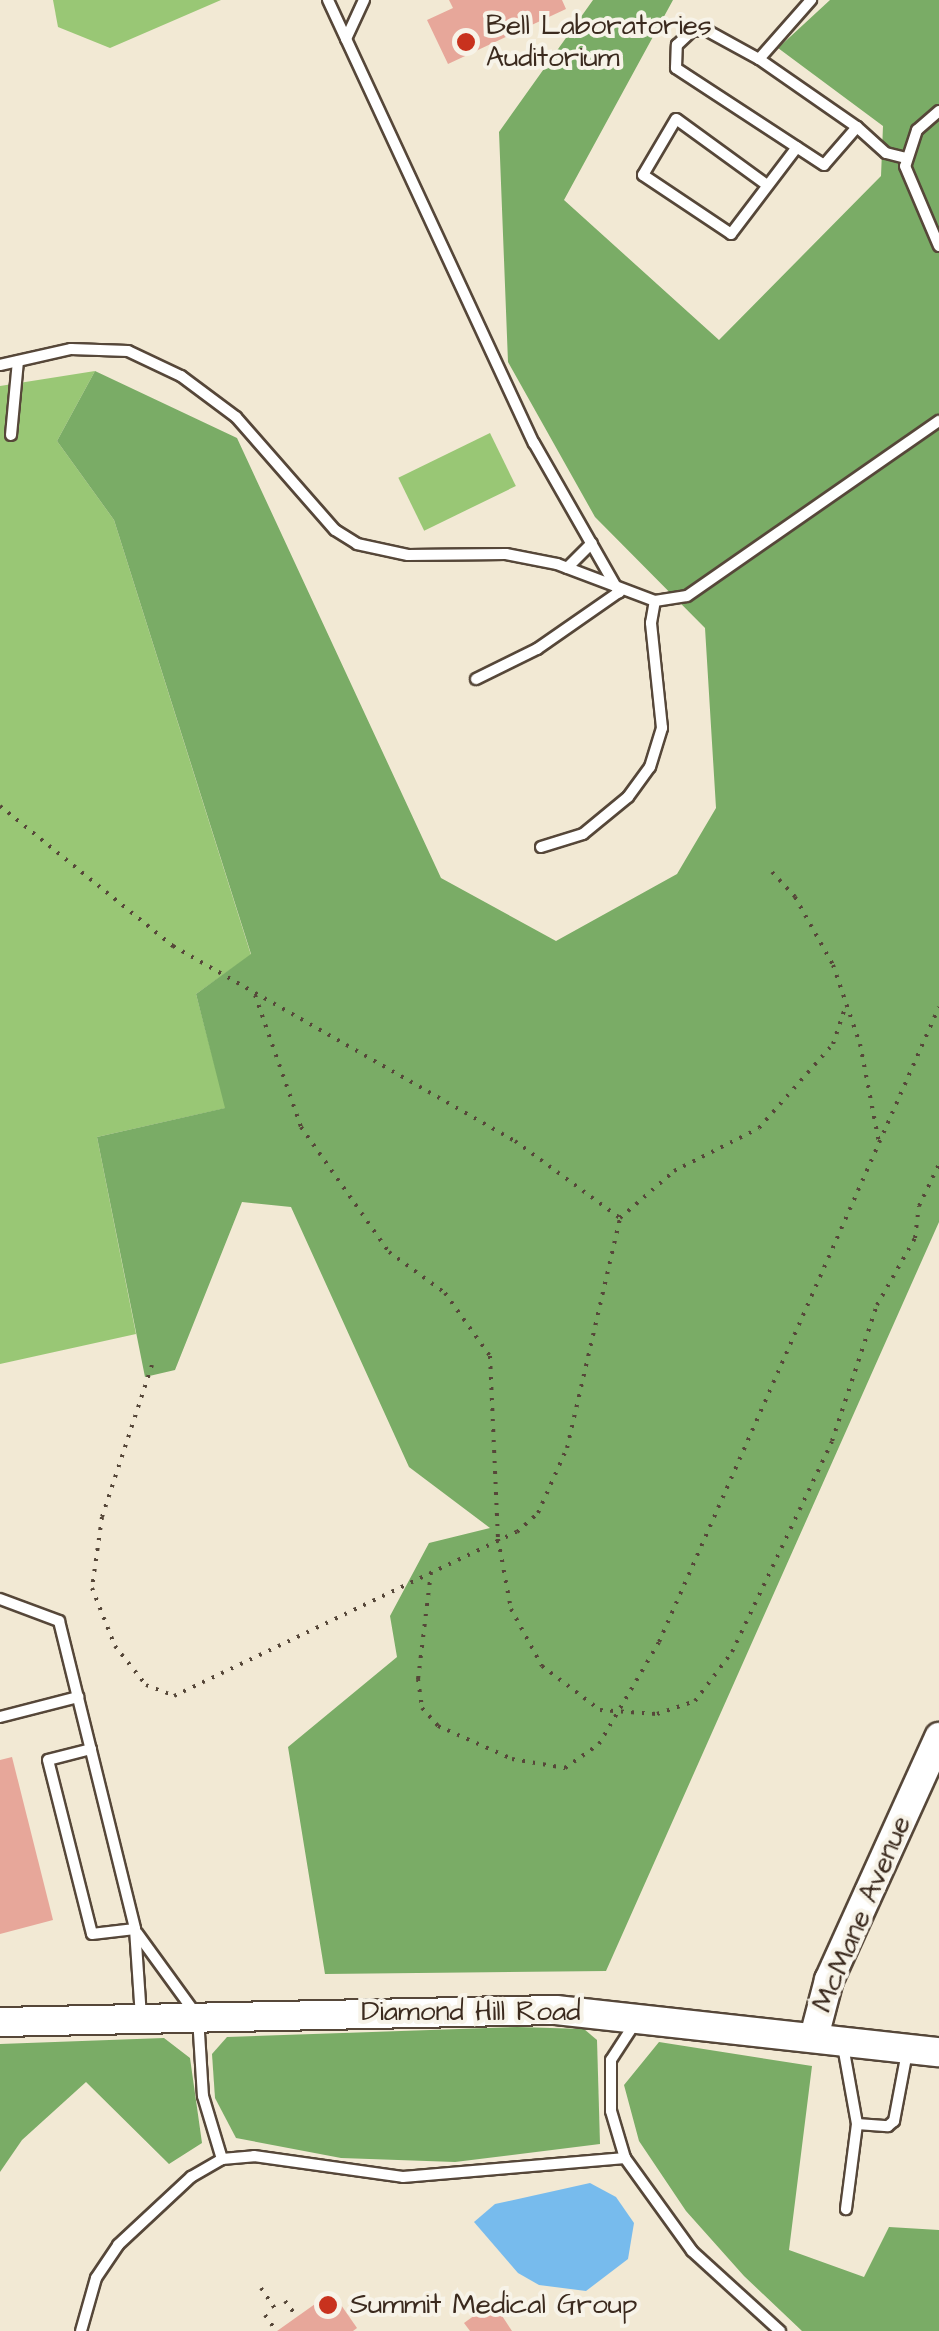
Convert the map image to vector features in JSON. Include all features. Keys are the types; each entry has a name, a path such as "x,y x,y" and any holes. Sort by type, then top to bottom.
{"main road":[{"name":"McMane Avenue","path":"828,2038 830,1980 939,1736"},
{"name":"Diamond Hill Road","path":"0,2022 496,2009 643,2016 939,2052"}],"lane":[{"path":"328,0 534,443 619,592"},
{"path":"346,39 364,0"},
{"path":"759,59 811,0"},
{"path":"857,126 824,165 676,68 676,45 692,31 706,30 759,59 857,126 886,154 906,158"},
{"path":"939,110 917,130 906,158 907,182 939,246"},
{"path":"767,186 676,119 643,174 731,234 797,147"},
{"path":"0,366 100,347 155,362 254,433 328,522 357,544 408,555 506,554 567,568 619,592 655,602 687,596 939,421"},
{"path":"12,435 18,361"},
{"path":"567,568 592,543"},
{"path":"476,679 536,649 619,592"},
{"path":"541,847 583,834 628,797 650,768 662,728 651,624 655,602"},
{"path":"0,1599 59,1622 135,1929 141,2018"},
{"path":"0,1717 78,1697"},
{"path":"91,1749 48,1760 92,1934 135,1929"},
{"path":"135,1929 161,1974 198,2016 202,2096 222,2158"},
{"path":"643,2016 620,2037 611,2060 611,2111 625,2158 692,2251 768,2327 780,2331"},
{"path":"828,2038 857,2124 846,2209"},
{"path":"857,2124 888,2126 894,2121 908,2048"},
{"path":"81,2331 96,2278 118,2245 182,2183 222,2158 254,2156 402,2177 625,2158"}],"path":[{"path":"0,806 173,946 515,1141 620,1218"},
{"path":"772,872 816,930 846,1004 879,1142"},
{"path":"255,995 301,1127 389,1252 445,1293 490,1356 498,1539 524,1640 561,1684 600,1710 656,1714 695,1700 732,1652 832,1441 873,1317 915,1238 919,1206 939,1164"},
{"path":"152,1365 102,1518 92,1588 116,1646 146,1685 174,1696 498,1539 538,1514 555,1484 620,1218 674,1171 759,1128 833,1044 846,1004"},
{"path":"432,1569 418,1679 422,1708 438,1726 512,1758 564,1768 599,1744 659,1642 939,1007"},
{"path":"261,2288 275,2309"},
{"path":"286,2301 297,2317"},
{"path":"265,2315 276,2331"}],"green space":[{"path":"53,0 221,0 110,48 58,27"},
{"path":"593,0 673,0 564,200 719,340 881,176 883,126 778,48 830,0 939,0 939,1222 606,1971 325,1974 288,1747 397,1657 390,1616 429,1543 490,1528 409,1467 291,1207 242,1202 175,1370 145,1377 97,1137 225,1108 196,994 251,954 114,520 57,441 95,371 237,438 441,878 556,941 677,874 716,808 705,628 595,517 508,362 499,132"},
{"path":"95,371 57,441 114,520 251,955 196,994 226,1108 97,1137 136,1334 0,1364 0,386"},
{"path":"490,433 516,486 424,531 398,478"},
{"path":"517,2027 584,2029 597,2040 600,2144 455,2162 341,2158 236,2138 215,2098 212,2054 227,2037"},
{"path":"164,2038 190,2058 202,2143 169,2164 86,2082 22,2140 0,2172 0,2044"},
{"path":"659,2042 812,2066 789,2250 864,2277 889,2227 939,2230 939,2331 802,2331 744,2276 686,2211 639,2141 624,2085"}],"water":[{"path":"590,2183 616,2197 634,2223 628,2259 586,2291 539,2285 518,2273 474,2222 495,2204"}],"building":[{"name":"Bell Laboratories Auditorium","path":"449,0 562,0 566,9 448,64 427,20 453,8"},
{"path":"12,1757 53,1920 0,1934 0,1760"},
{"name":"Summit Medical Group","path":"332,2292 357,2328 353,2331 277,2331"},
{"name":"Summit Medical Group","path":"493,2302 512,2331 470,2331 464,2323"}],"place":[{"name":"Bell Laboratories Auditorium","path":"466,42"},
{"name":"Summit Medical Group","path":"328,2305"}]}
